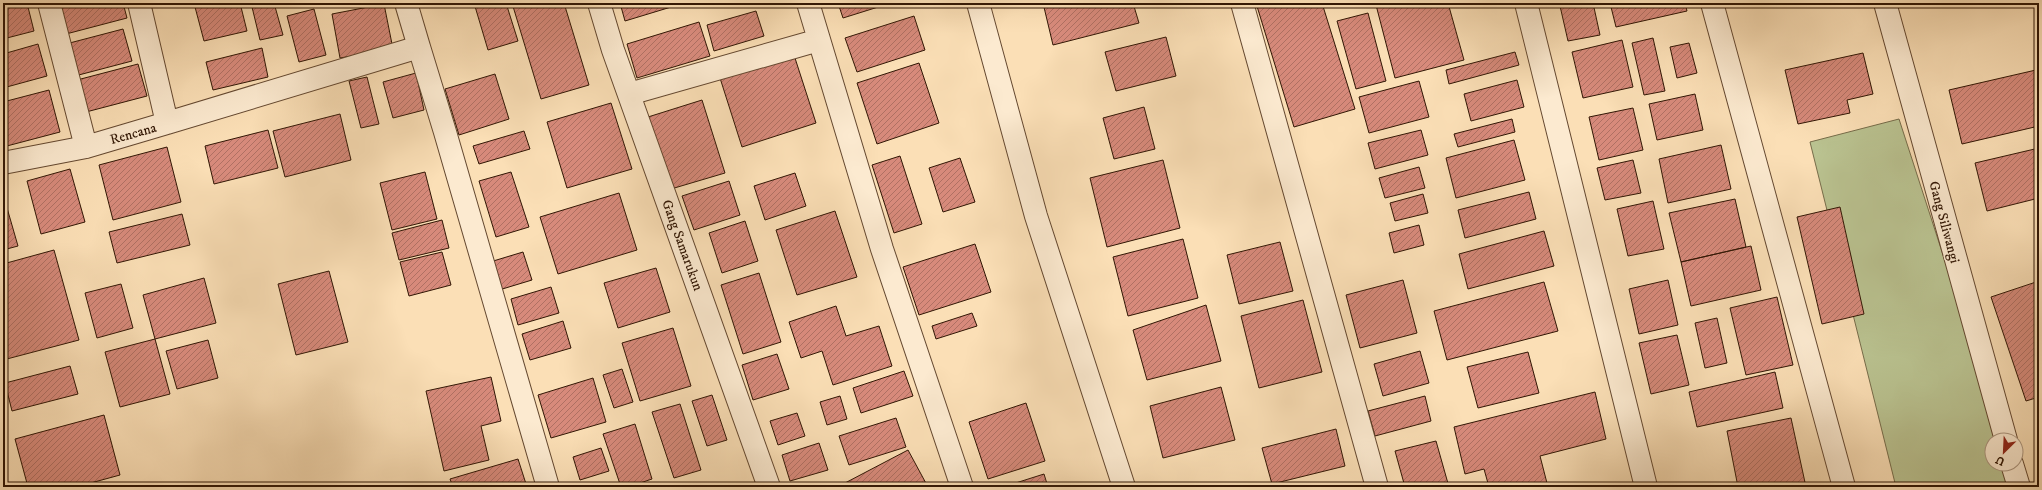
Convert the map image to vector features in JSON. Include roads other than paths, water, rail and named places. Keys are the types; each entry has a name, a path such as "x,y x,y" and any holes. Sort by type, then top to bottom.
{"street":[{"path":"48,3 86,147"},
{"name":"Rencana","path":"3,163 86,147 167,123 139,3"},
{"path":"406,3 548,487"},
{"name":"Gang Samarukun","path":"599,3 629,94 769,487"},
{"path":"808,3 882,249 962,487"},
{"path":"978,3 1036,216 1124,487"},
{"path":"1242,3 1377,487"},
{"path":"1526,3 1646,487"},
{"path":"1712,3 1844,487"},
{"name":"Gang Siliwangi","path":"1885,3 2004,432"},
{"path":"629,94 819,40"},
{"path":"167,123 418,47"},
{"path":"2014,472 2019,487"}]}
